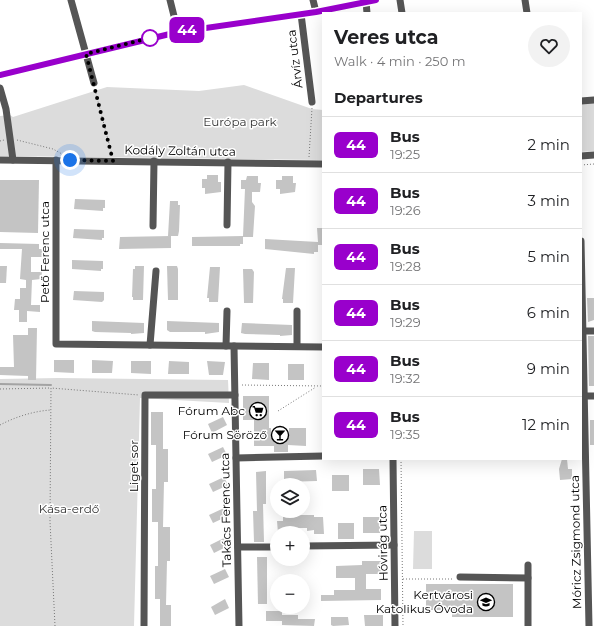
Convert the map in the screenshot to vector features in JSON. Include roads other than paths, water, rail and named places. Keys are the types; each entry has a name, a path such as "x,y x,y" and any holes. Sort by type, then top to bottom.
{"street":[{"path":"71,0 94,83"},
{"path":"170,0 178,32"},
{"path":"313,0 316,12"},
{"path":"0,75 178,32 316,12 376,0"},
{"path":"400,0 402,12"},
{"path":"525,0 527,12"},
{"path":"366,2 367,12"},
{"name":"Árvíz utca","path":"302,14 312,102"},
{"path":"0,88 6,108 13,160"},
{"path":"582,101 594,100"},
{"path":"582,156 594,155"},
{"name":"Kodály Zoltán utca","path":"0,160 322,164"},
{"name":"Pető Ferenc utca","path":"56,160 56,344 150,345"},
{"path":"153,226 154,161"},
{"path":"227,225 228,162"},
{"path":"156,270 150,345 322,347"},
{"name":"Móricz Zsigmond utca","path":"582,286 583,399 589,626"},
{"name":"Takács Ferenc utca","path":"227,311 235,385 239,626"},
{"path":"297,311 297,346"},
{"path":"583,331 594,331"},
{"name":"Liget sor","path":"144,626 145,395 235,395"},
{"path":"583,399 594,396"},
{"path":"236,458 322,456"},
{"name":"Hóvirág utca","path":"393,460 396,626"},
{"path":"310,546 394,545"},
{"path":"238,548 270,547"},
{"path":"528,565 528,626"},
{"path":"460,577 528,578"}],"waterway":[{"path":"0,384 51,385"}],"place":[{"name":"Fórum Abc","path":"258,411"},
{"name":"Fórum Söröző","path":"280,435"},
{"name":"Kertvárosi Katolikus Óvoda","path":"486,602"}],"park label":[{"name":"Európa park","path":"240,122"},
{"name":"Kása-erdő","path":"69,509"}]}
